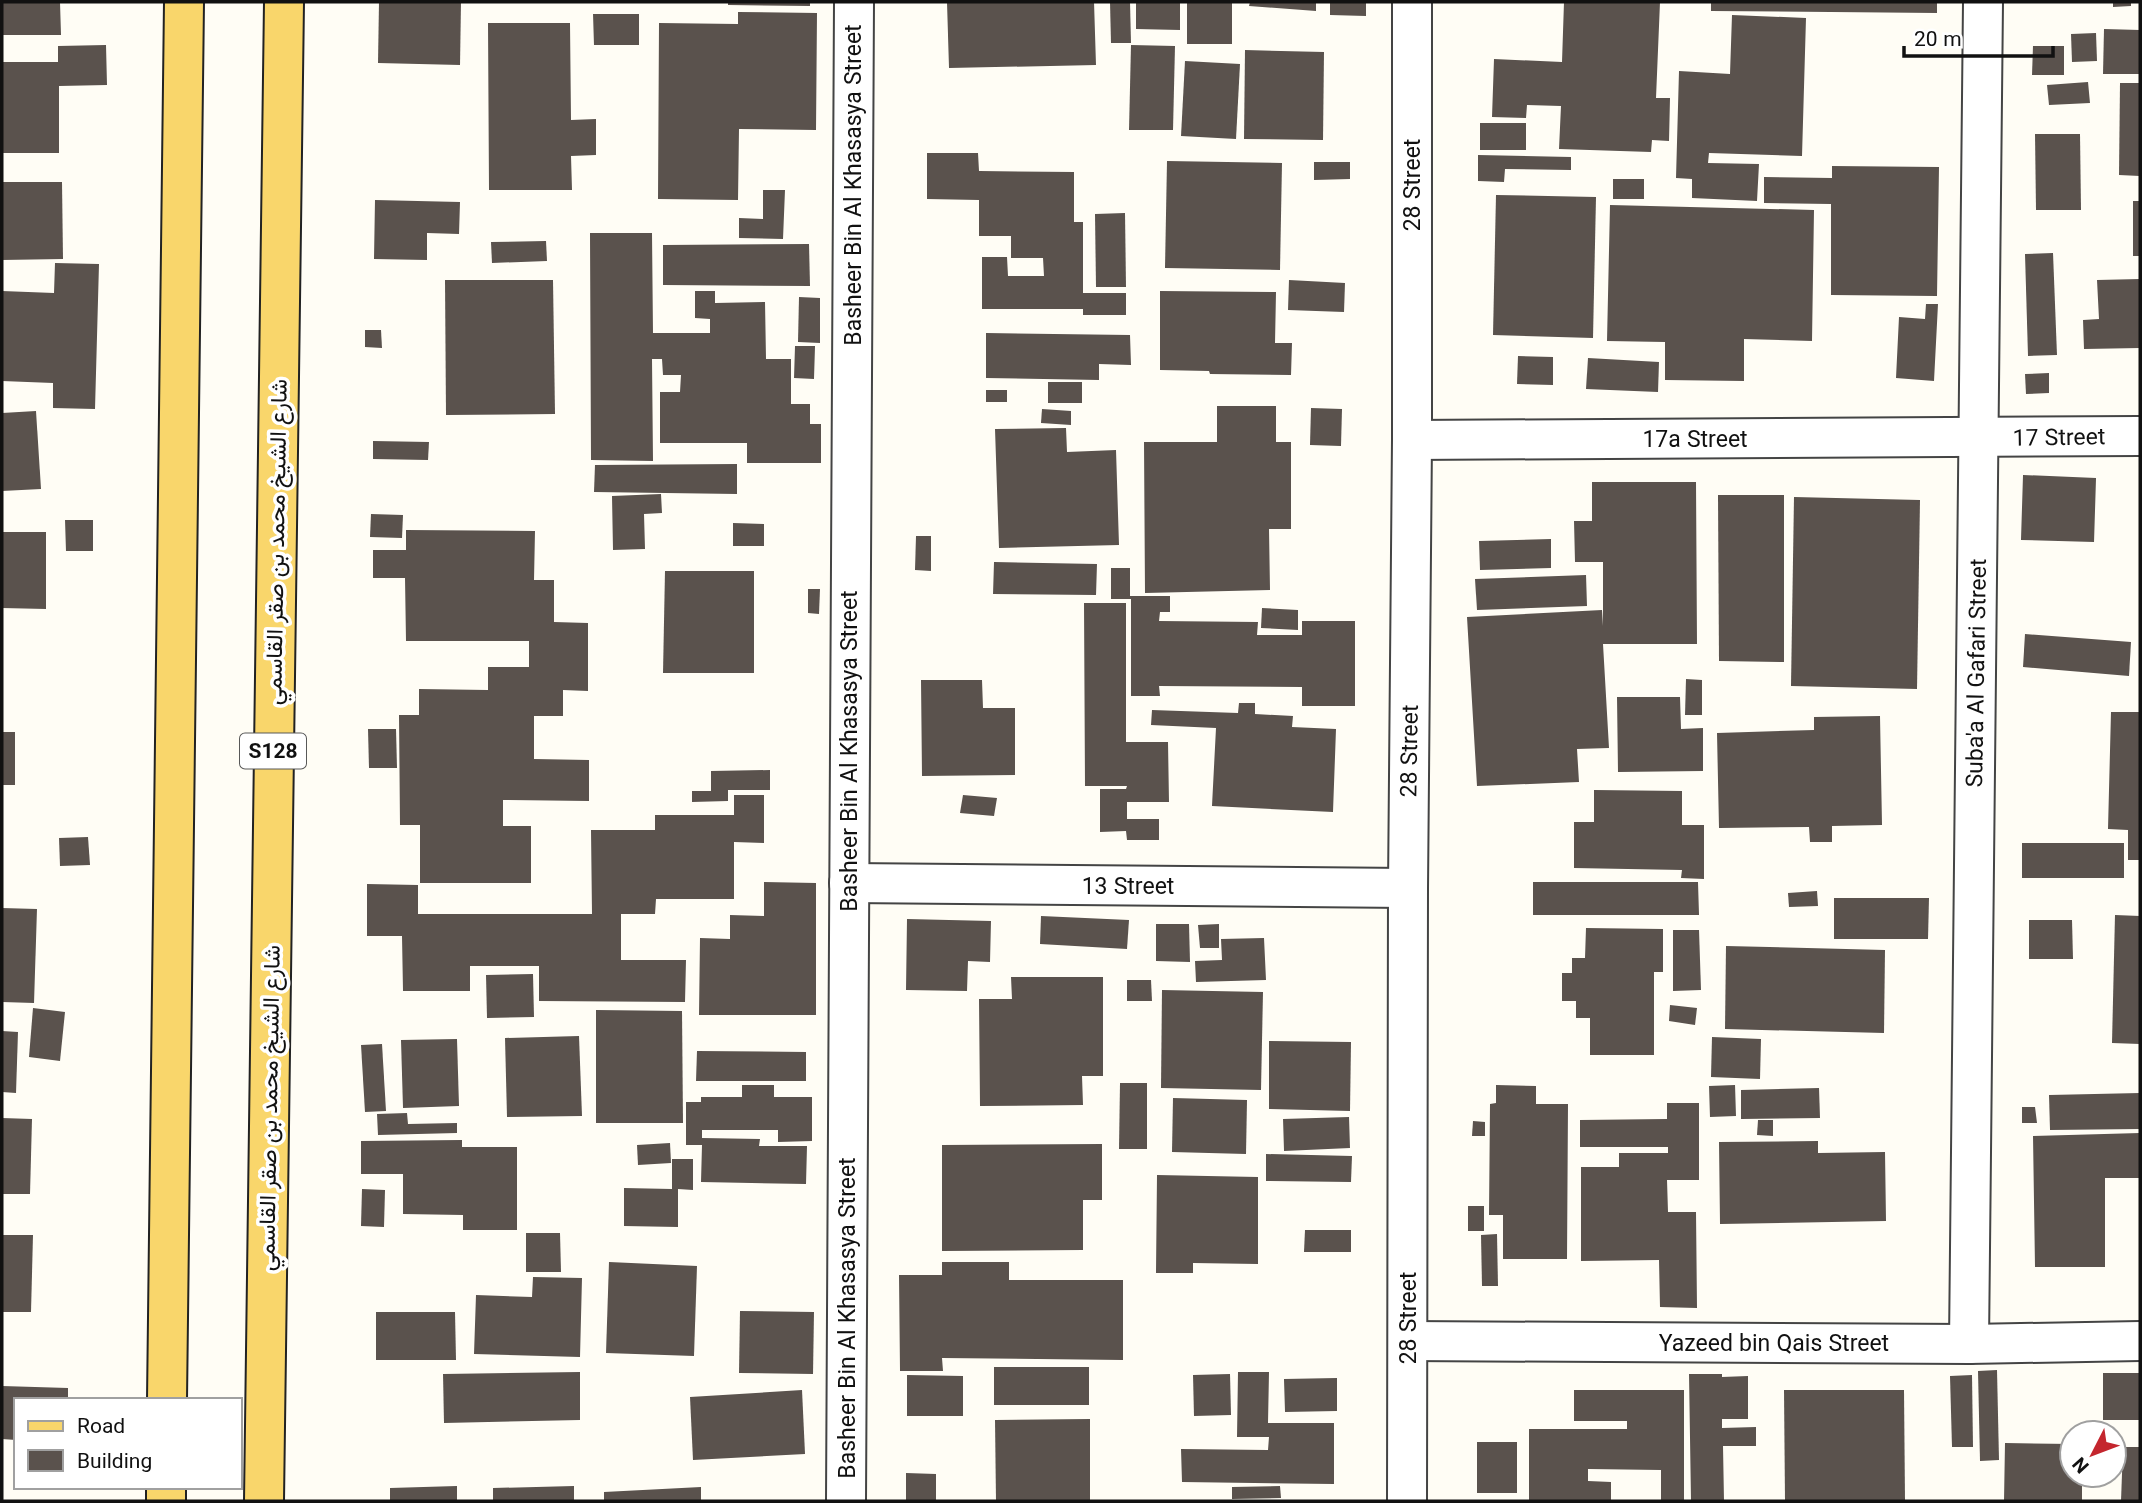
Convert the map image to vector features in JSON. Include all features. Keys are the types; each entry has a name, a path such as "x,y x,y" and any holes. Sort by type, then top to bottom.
{"main road":[{"path":"167,1398 184,2"},
{"name":"شارع الشيخ محمد بن صقر القاسمي","path":"264,1501 284,2"}],"street":[{"name":"Basheer Bin Al Khasasya Street","path":"846,1501 854,2"},
{"name":"28 Street","path":"1407,1501 1412,2"},
{"name":"Suba'a Al Gafari Street","path":"1969,1344 1983,2"},
{"name":"17 Street","path":"1979,438 2140,436"},
{"name":"17a Street","path":"1412,440 1979,438"},
{"name":"13 Street","path":"849,883 1408,888"},
{"name":"Yazeed bin Qais Street","path":"1408,1341 1969,1344 2140,1340"}],"building":[{"path":"2,2 60,2 61,35 2,35"},
{"path":"379,2 461,2 460,65 378,63"},
{"path":"728,2 810,2 810,6 728,5"},
{"path":"947,2 1094,2 1096,65 949,68"},
{"path":"1110,2 1130,2 1131,43 1111,43"},
{"path":"1136,2 1180,2 1180,30 1136,29"},
{"path":"1187,2 1232,2 1232,44 1187,44"},
{"path":"1250,2 1316,2 1316,11 1249,6"},
{"path":"1330,2 1366,2 1366,16 1330,15"},
{"path":"1564,2 1660,2 1656,98 1670,98 1669,141 1652,140 1651,152 1559,149 1561,106 1527,105 1526,118 1492,117 1494,59 1562,62"},
{"path":"1711,2 1937,2 1937,13 1711,11"},
{"path":"2113,2 2131,2 2131,6 2113,7"},
{"path":"738,12 817,13 816,130 739,129 738,200 658,199 659,23 738,24"},
{"path":"593,14 639,14 639,45 594,45"},
{"path":"1732,15 1806,18 1802,156 1709,153 1708,163 1759,164 1757,201 1692,198 1692,179 1676,178 1679,71 1730,74"},
{"path":"488,23 570,23 571,120 596,119 596,155 571,156 572,190 489,190"},
{"path":"2104,29 2140,30 2140,74 2103,74"},
{"path":"2096,33 2097,61 2072,62 2071,34"},
{"path":"106,45 107,85 59,86 59,153 2,153 2,62 58,62 58,46"},
{"path":"1131,45 1175,46 1173,130 1129,130"},
{"path":"2033,46 2064,46 2064,75 2032,75"},
{"path":"1245,50 1324,52 1323,140 1244,139"},
{"path":"1185,61 1240,64 1236,139 1181,136"},
{"path":"2088,82 2090,103 2049,105 2047,85"},
{"path":"2120,83 2140,83 2140,176 2119,175"},
{"path":"1480,123 1526,123 1526,150 1480,150"},
{"path":"2035,134 2080,134 2081,210 2036,210"},
{"path":"927,153 978,153 979,171 1074,172 1074,222 1083,222 1083,293 1126,293 1126,315 1083,315 1083,309 982,309 982,257 1007,257 1008,276 1044,276 1043,258 1011,258 1011,236 979,236 979,200 927,199"},
{"path":"1478,155 1571,157 1571,170 1505,169 1504,182 1478,181"},
{"path":"1167,161 1282,163 1280,270 1165,268"},
{"path":"1314,162 1350,162 1350,179 1314,180"},
{"path":"1832,166 1939,167 1937,296 1831,295 1831,204 1764,203 1764,177 1832,178"},
{"path":"1613,179 1644,179 1644,199 1613,199"},
{"path":"2,182 62,182 63,259 2,260"},
{"path":"763,190 785,190 783,239 739,238 739,218 763,219"},
{"path":"1496,195 1596,197 1593,338 1493,335"},
{"path":"375,200 460,202 459,234 427,233 427,260 374,259"},
{"path":"2133,201 2140,201 2140,256 2133,256"},
{"path":"1610,205 1814,210 1812,341 1744,339 1744,381 1665,380 1665,342 1607,341"},
{"path":"1125,213 1126,287 1096,287 1095,214"},
{"path":"590,233 652,233 653,333 710,333 710,319 695,318 695,291 715,291 715,303 765,302 766,359 791,359 791,404 810,404 810,424 821,424 821,463 747,463 747,443 660,443 660,392 680,392 681,375 663,375 662,359 652,359 653,461 591,460"},
{"path":"546,241 547,261 492,263 491,242"},
{"path":"809,244 810,286 663,285 663,245"},
{"path":"2053,253 2057,355 2028,356 2025,254"},
{"path":"55,263 99,264 95,409 53,408 53,383 2,381 2,291 54,293"},
{"path":"2140,279 2140,348 2084,349 2083,320 2099,319 2097,280"},
{"path":"445,280 553,280 555,414 446,415"},
{"path":"1289,280 1345,283 1344,312 1288,310"},
{"path":"1160,291 1276,292 1275,343 1292,343 1291,375 1160,370"},
{"path":"799,297 820,298 820,343 798,342"},
{"path":"1926,304 1938,304 1934,381 1896,378 1899,317 1925,319"},
{"path":"365,330 381,330 382,348 365,347"},
{"path":"986,333 1130,335 1131,365 1099,364 1099,380 986,378"},
{"path":"795,346 815,346 814,379 794,378"},
{"path":"1518,356 1553,357 1553,385 1517,384"},
{"path":"1588,358 1659,362 1658,392 1586,389"},
{"path":"2049,373 2049,393 2026,394 2025,374"},
{"path":"1048,382 1082,382 1082,403 1048,403"},
{"path":"986,390 1007,390 1007,402 986,402"},
{"path":"1217,406 1276,406 1276,442 1291,442 1291,529 1269,529 1270,590 1145,593 1144,442 1217,442"},
{"path":"1311,408 1342,409 1341,446 1310,445"},
{"path":"1042,409 1071,411 1071,425 1041,423"},
{"path":"36,411 41,489 2,491 2,413"},
{"path":"1066,428 1067,452 1116,450 1119,545 999,548 995,429"},
{"path":"373,441 429,442 428,460 373,459"},
{"path":"737,464 737,494 594,492 595,465"},
{"path":"2023,475 2096,478 2094,542 2021,540"},
{"path":"1592,482 1696,482 1697,644 1603,644 1609,748 1577,749 1579,782 1477,786 1467,617 1602,610 1603,626 1603,562 1575,562 1574,521 1592,521"},
{"path":"661,494 662,513 644,514 645,549 613,550 612,496"},
{"path":"1718,495 1784,495 1784,662 1719,661"},
{"path":"1794,497 1920,500 1917,689 1791,686"},
{"path":"371,514 403,515 402,538 370,537"},
{"path":"65,520 93,520 93,551 66,551"},
{"path":"733,523 764,524 764,546 733,546"},
{"path":"406,530 535,531 534,580 554,580 554,622 588,623 588,691 563,690 563,716 534,716 534,759 589,760 589,801 503,800 503,826 531,826 531,883 420,883 420,825 400,825 399,715 419,715 419,689 488,690 488,667 529,667 529,641 406,641 405,578 373,578 373,550 406,550"},
{"path":"2,532 46,532 46,609 2,608"},
{"path":"916,536 931,536 931,571 915,570"},
{"path":"1551,539 1551,568 1480,570 1479,541"},
{"path":"994,562 1097,564 1096,595 993,594"},
{"path":"1111,568 1130,568 1130,596 1170,596 1170,612 1160,612 1159,621 1258,622 1257,635 1302,635 1302,621 1355,621 1355,706 1302,706 1302,687 1159,686 1160,696 1131,696 1131,599 1111,599"},
{"path":"665,571 754,571 754,673 663,673"},
{"path":"1586,575 1587,606 1477,610 1475,579"},
{"path":"808,589 820,589 819,614 808,613"},
{"path":"1084,603 1126,603 1126,742 1168,742 1169,802 1127,802 1127,819 1159,819 1159,840 1127,840 1126,831 1100,832 1100,789 1126,789 1127,786 1085,786"},
{"path":"1262,608 1298,610 1298,630 1261,628"},
{"path":"2025,634 2131,642 2129,676 2023,667"},
{"path":"1686,679 1702,680 1702,715 1685,715"},
{"path":"921,680 982,680 983,708 1015,708 1015,775 922,776"},
{"path":"1617,697 1680,697 1681,729 1703,728 1703,771 1618,772"},
{"path":"1239,703 1255,703 1255,714 1293,716 1292,727 1336,729 1333,812 1212,806 1216,728 1151,725 1152,710 1238,713"},
{"path":"2111,712 2140,712 2140,860 2128,860 2128,830 2108,829"},
{"path":"1880,716 1882,825 1832,826 1832,842 1810,842 1809,827 1719,828 1717,733 1814,730 1814,717"},
{"path":"368,729 396,729 397,768 369,768"},
{"path":"2,732 15,732 15,785 2,785"},
{"path":"770,770 770,790 728,790 728,801 692,802 692,791 711,791 711,771"},
{"path":"1594,790 1682,791 1682,825 1704,825 1704,879 1681,878 1682,870 1574,868 1574,822 1594,822"},
{"path":"734,795 764,795 764,843 734,842 734,899 656,899 655,914 621,914 621,960 686,960 685,1002 539,1001 539,966 470,966 470,991 403,991 402,936 367,936 367,884 418,885 418,914 592,914 591,830 655,830 655,815 734,815"},
{"path":"963,795 997,798 994,816 960,813"},
{"path":"88,837 90,865 60,866 59,838"},
{"path":"2022,843 2124,843 2124,878 2022,878"},
{"path":"764,882 816,883 816,1015 699,1015 700,938 730,939 730,915 764,916"},
{"path":"1533,882 1698,882 1699,915 1533,915"},
{"path":"1817,891 1818,906 1789,907 1788,893"},
{"path":"1834,898 1929,898 1928,939 1834,939"},
{"path":"2,908 37,909 34,1003 2,1002"},
{"path":"2115,915 2140,916 2140,1044 2112,1043"},
{"path":"1041,916 1129,920 1127,949 1040,944"},
{"path":"907,919 991,921 990,962 968,961 967,991 906,990"},
{"path":"2029,920 2072,920 2073,959 2029,959"},
{"path":"1156,924 1189,924 1190,962 1156,961"},
{"path":"1219,924 1219,948 1200,948 1198,925"},
{"path":"1586,928 1663,929 1663,972 1654,972 1654,1055 1590,1055 1590,1018 1576,1018 1576,1001 1562,1001 1562,973 1572,973 1572,958 1585,958"},
{"path":"1673,930 1699,930 1701,990 1673,991"},
{"path":"1264,938 1266,980 1196,982 1195,961 1222,960 1221,939"},
{"path":"1726,946 1885,950 1884,1033 1725,1029"},
{"path":"533,974 534,1017 487,1018 486,975"},
{"path":"1011,977 1103,977 1103,1076 1082,1076 1083,1105 980,1106 979,999 1012,999"},
{"path":"1127,980 1151,980 1152,1001 1127,1001"},
{"path":"1162,990 1263,992 1261,1090 1161,1088"},
{"path":"1670,1005 1697,1008 1695,1025 1669,1021"},
{"path":"33,1008 65,1012 60,1061 29,1057"},
{"path":"596,1010 682,1011 683,1123 596,1123"},
{"path":"2,1031 18,1032 16,1093 2,1092"},
{"path":"579,1036 582,1116 507,1117 505,1038"},
{"path":"1712,1037 1761,1039 1760,1079 1711,1077"},
{"path":"457,1039 459,1106 403,1108 401,1040"},
{"path":"1269,1041 1351,1042 1350,1111 1269,1109"},
{"path":"382,1044 386,1111 365,1112 361,1045"},
{"path":"697,1051 806,1052 806,1081 696,1081"},
{"path":"1120,1083 1147,1083 1147,1149 1119,1149"},
{"path":"742,1085 774,1085 774,1097 812,1097 812,1141 778,1142 778,1130 702,1130 702,1138 760,1139 759,1146 807,1146 806,1184 701,1182 702,1145 686,1145 686,1102 701,1102 701,1097 742,1097"},
{"path":"1496,1085 1536,1086 1536,1104 1568,1104 1567,1259 1503,1259 1503,1215 1489,1215 1490,1104 1496,1103"},
{"path":"1735,1085 1736,1116 1710,1117 1709,1086"},
{"path":"1819,1088 1820,1118 1741,1119 1741,1090"},
{"path":"2140,1093 2140,1129 2050,1130 2049,1095"},
{"path":"1173,1098 1247,1100 1246,1154 1172,1152"},
{"path":"1667,1103 1699,1103 1699,1180 1667,1180 1668,1212 1696,1212 1697,1308 1660,1307 1659,1260 1581,1261 1581,1167 1619,1167 1619,1153 1668,1153 1668,1147 1580,1147 1580,1120 1667,1119"},
{"path":"2022,1107 2035,1107 2037,1123 2022,1123"},
{"path":"407,1113 408,1124 457,1123 457,1133 378,1135 377,1114"},
{"path":"1349,1117 1350,1148 1284,1151 1283,1119"},
{"path":"2,1118 32,1119 30,1194 2,1194"},
{"path":"1758,1120 1773,1120 1773,1136 1757,1135"},
{"path":"1473,1121 1485,1122 1485,1136 1472,1136"},
{"path":"2140,1133 2140,1178 2105,1178 2105,1267 2035,1267 2033,1136"},
{"path":"462,1140 462,1147 517,1147 517,1230 463,1230 463,1215 403,1214 403,1174 361,1174 361,1141"},
{"path":"1818,1141 1818,1153 1885,1152 1886,1221 1720,1224 1719,1142"},
{"path":"670,1143 671,1163 638,1165 637,1145"},
{"path":"1102,1144 1102,1200 1083,1200 1083,1250 942,1251 942,1145"},
{"path":"1266,1154 1352,1156 1351,1182 1266,1181"},
{"path":"672,1159 693,1159 693,1190 678,1189 678,1227 624,1226 624,1188 672,1189"},
{"path":"1157,1175 1258,1177 1258,1264 1193,1263 1193,1273 1156,1273"},
{"path":"362,1189 385,1190 384,1227 361,1226"},
{"path":"1468,1206 1484,1206 1484,1231 1468,1231"},
{"path":"1305,1230 1351,1230 1351,1252 1304,1252"},
{"path":"526,1233 560,1233 561,1272 526,1272"},
{"path":"1497,1234 1498,1286 1482,1286 1481,1235"},
{"path":"2,1235 33,1235 31,1312 2,1312"},
{"path":"609,1262 697,1266 694,1356 606,1353"},
{"path":"942,1262 1009,1262 1009,1280 1123,1280 1123,1360 942,1358 943,1371 900,1371 899,1275 942,1275"},
{"path":"533,1277 582,1278 580,1357 474,1354 476,1295 532,1297"},
{"path":"740,1311 814,1312 813,1374 739,1373"},
{"path":"376,1312 455,1312 456,1360 376,1360"},
{"path":"994,1367 1089,1367 1089,1405 994,1405"},
{"path":"1997,1370 1999,1460 1980,1461 1978,1371"},
{"path":"580,1372 580,1420 444,1423 443,1374"},
{"path":"1238,1372 1269,1372 1268,1423 1334,1423 1334,1484 1182,1482 1181,1449 1268,1450 1269,1437 1237,1437"},
{"path":"2103,1373 2140,1373 2140,1420 2103,1419"},
{"path":"1230,1374 1231,1415 1194,1416 1193,1375"},
{"path":"1689,1374 1748,1376 1748,1419 1722,1419 1722,1428 1756,1427 1756,1446 1723,1446 1724,1501 1691,1501"},
{"path":"907,1375 963,1376 963,1416 907,1416"},
{"path":"1972,1375 1973,1447 1952,1447 1950,1376"},
{"path":"1337,1378 1337,1411 1285,1412 1284,1379"},
{"path":"2,1386 68,1388 68,1398 14,1398 14,1440 2,1439"},
{"path":"802,1390 805,1454 693,1460 690,1397"},
{"path":"1574,1390 1684,1390 1684,1501 1661,1501 1661,1470 1588,1469 1588,1481 1611,1482 1611,1501 1529,1501 1529,1429 1627,1429 1627,1421 1574,1421"},
{"path":"1784,1390 1904,1390 1905,1501 1785,1501"},
{"path":"1090,1419 1090,1501 996,1501 995,1420"},
{"path":"1477,1442 1517,1442 1517,1493 1477,1493"},
{"path":"2005,1443 2058,1444 2058,1489 2082,1489 2082,1501 2004,1501"},
{"path":"2128,1447 2140,1447 2140,1501 2121,1501 2121,1489 2128,1489"},
{"path":"906,1473 936,1474 936,1501 906,1501"},
{"path":"457,1486 457,1501 390,1501 390,1488"},
{"path":"574,1486 574,1501 493,1501 493,1488"},
{"path":"1280,1486 1281,1498 1232,1499 1232,1487"},
{"path":"701,1487 701,1501 604,1501 604,1492"}]}
